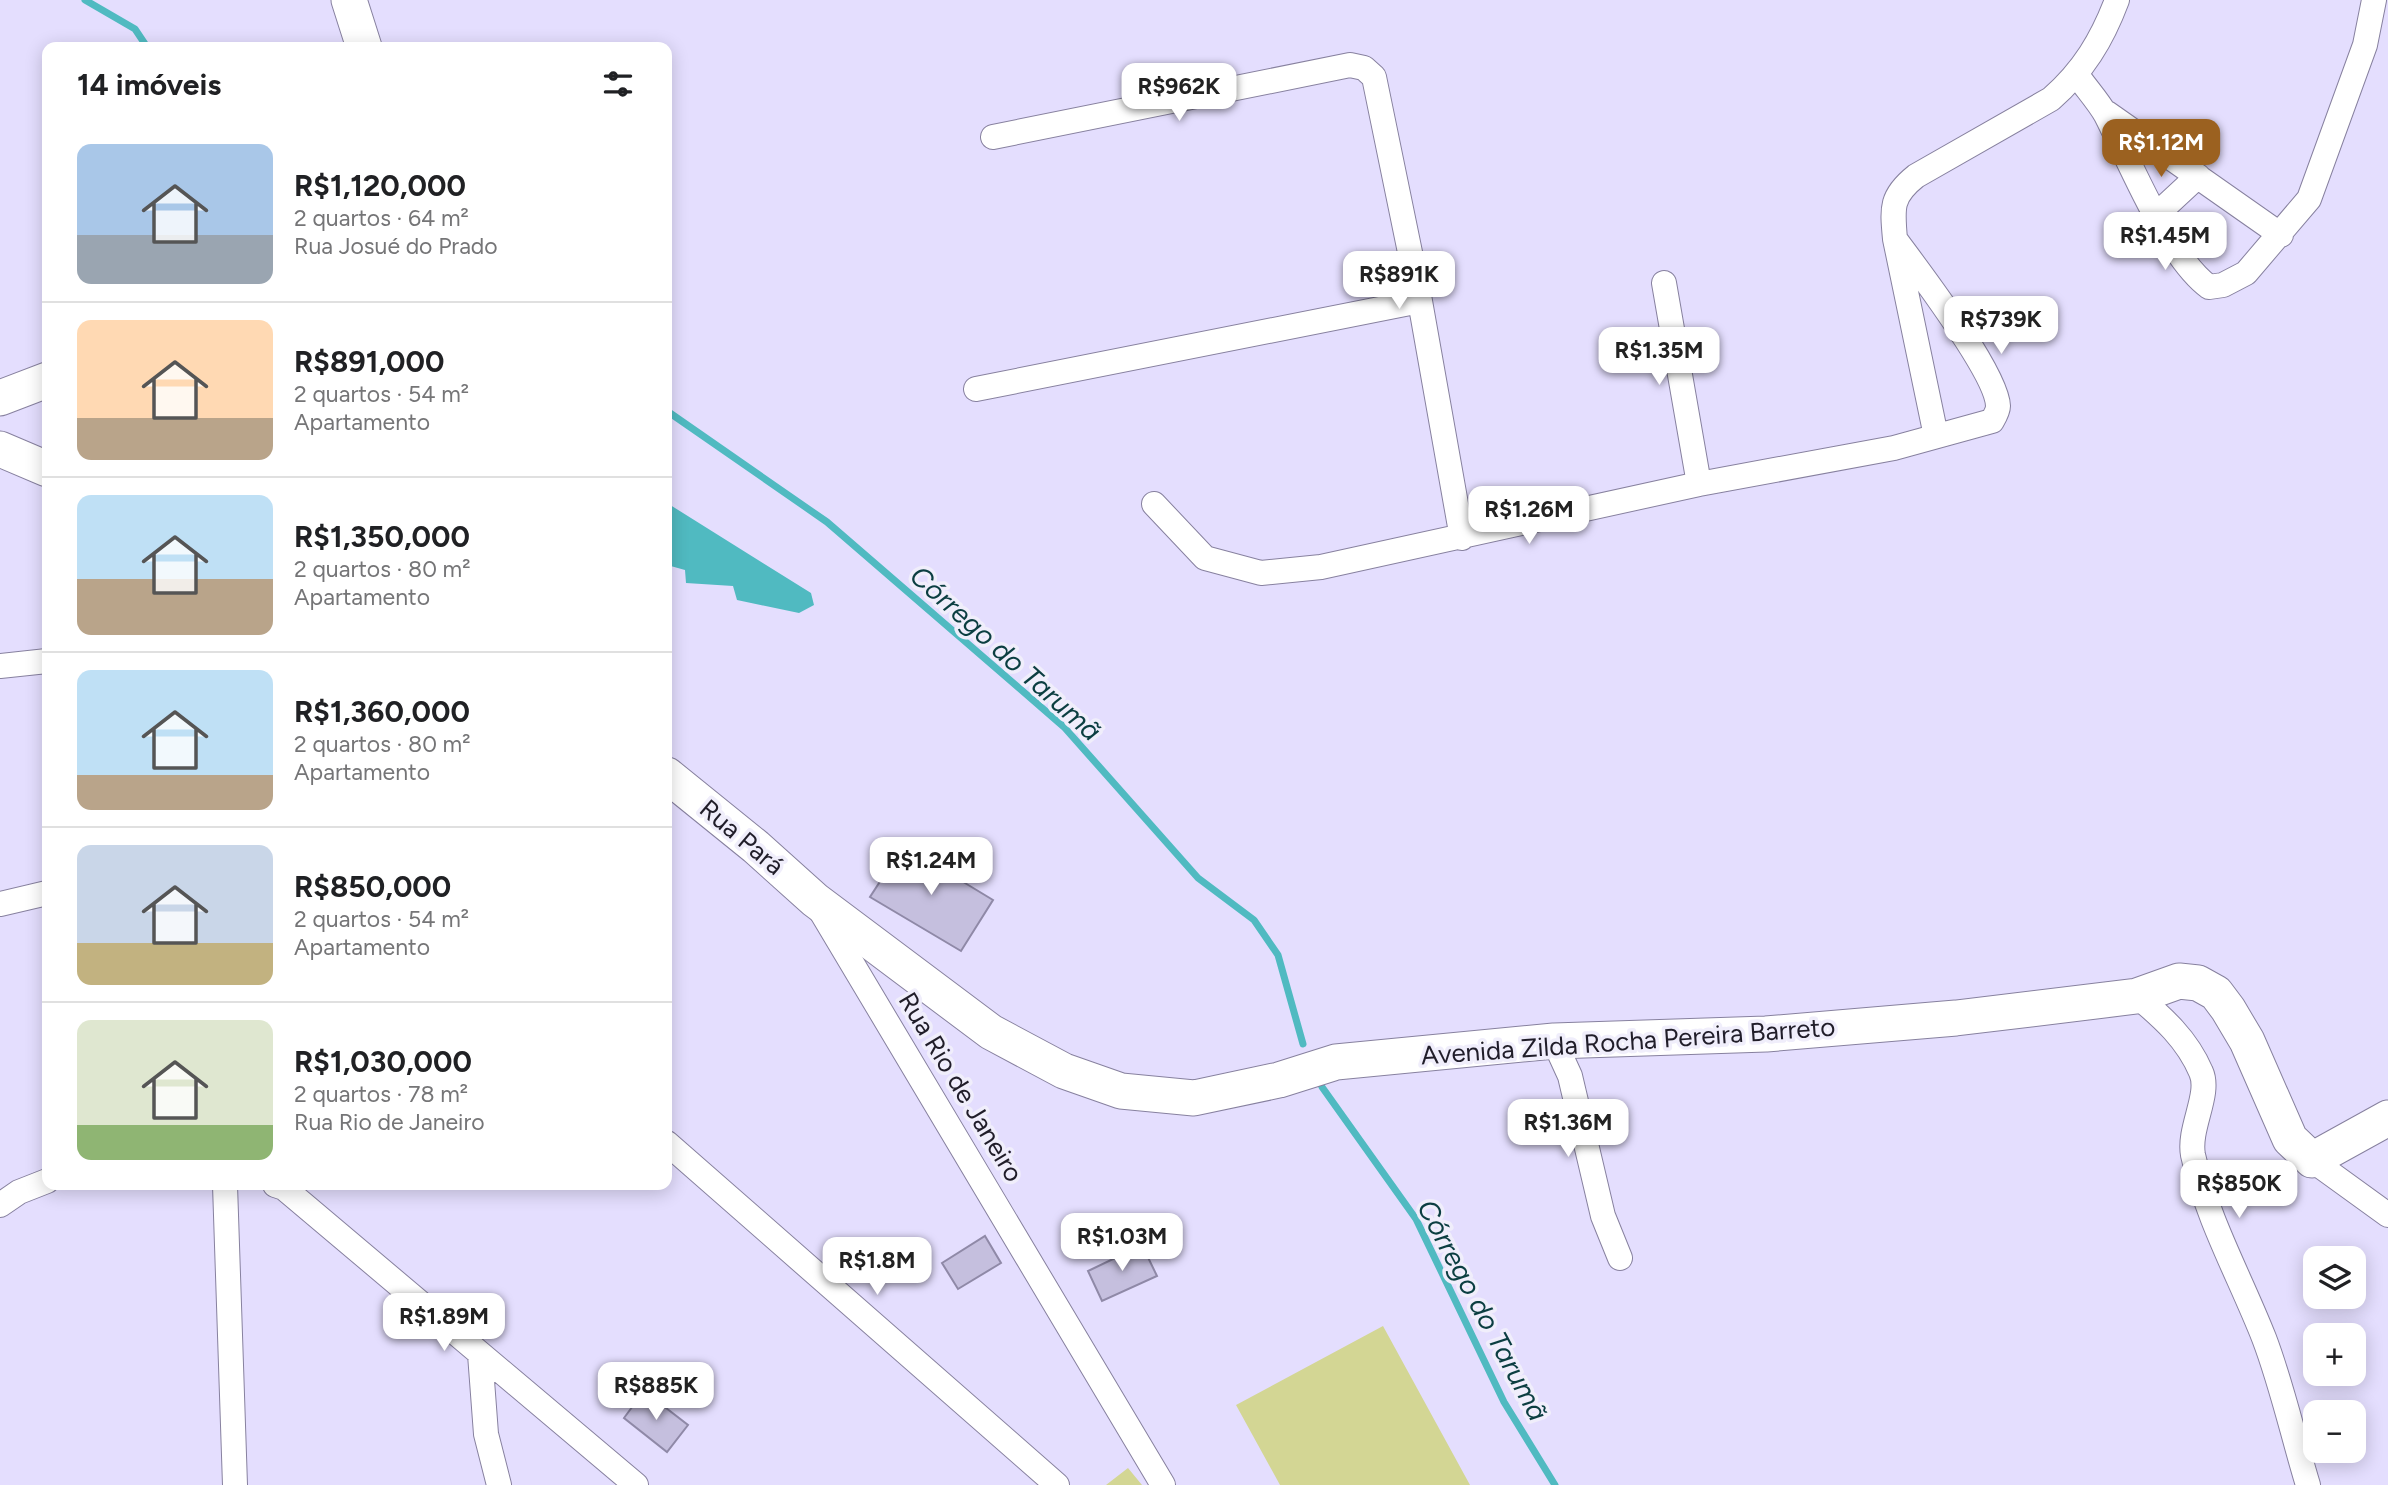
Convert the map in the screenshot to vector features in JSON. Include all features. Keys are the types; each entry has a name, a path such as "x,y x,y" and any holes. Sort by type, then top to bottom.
{"street":[{"path":"349,0 362,42"},
{"path":"1936,436 1895,239 1892,208 1900,189 1916,176 2051,99 2077,75 2103,35 2118,0"},
{"path":"2077,75 2104,112 2156,215 2195,277 2209,287 2223,285 2246,273 2309,200 2357,68 2374,0"},
{"path":"993,137 1350,65 1364,68 1374,77 1420,301 1462,538"},
{"path":"2104,112 2281,235"},
{"path":"2156,215 2198,176"},
{"path":"1154,504 1205,558 1261,573 1321,567 1462,538 1699,484 1894,448 1993,421 1999,408 1995,391 1950,313 1895,239"},
{"path":"1664,282 1699,484"},
{"path":"976,389 1420,301"},
{"path":"1913,330 1950,313"},
{"path":"0,398 42,382"},
{"path":"0,449 42,467"},
{"path":"0,666 42,662"},
{"name":"Rua Pará","path":"672,779 756,847 815,900"},
{"path":"0,904 42,894"},
{"name":"Avenida Zilda Rocha Pereira Barreto","path":"815,900 991,1032 1065,1071 1121,1091 1194,1098 1279,1080 1336,1062 1553,1041 1766,1034 1956,1018 2137,996 2179,981 2198,983 2216,993 2247,1041 2290,1139 2312,1160"},
{"name":"Rua Rio de Janeiro","path":"815,900 1163,1485"},
{"path":"2137,996 2175,1028 2202,1074 2204,1087 2194,1120 2192,1152 2211,1212 2265,1340 2308,1485"},
{"path":"1553,1041 1570,1076 1603,1216 1620,1258"},
{"path":"2388,1118 2312,1160 2388,1215"},
{"path":"672,1147 1057,1485"},
{"path":"0,1205 19,1192 42,1183"},
{"path":"225,1190 235,1485"},
{"path":"286,1190 636,1485"},
{"path":"480,1354 486,1434 499,1485"}],"shaded area":[{"path":"672,506 811,593 814,605 799,613 737,600 733,586 686,583 685,570 672,566"},
{"path":"1383,1326 1470,1485 1280,1485 1236,1405"},
{"path":"1128,1468 1142,1485 1106,1485"}],"building":[{"path":"907,840 930,855 927,860 993,900 961,951 870,897"},
{"path":"985,1236 1001,1263 958,1289 942,1263"},
{"path":"1142,1245 1157,1276 1102,1301 1088,1271"},
{"path":"644,1391 688,1425 667,1452 624,1418"}],"waterway":[{"name":"Córrego do Tarumã","path":"85,0 135,29 144,42"},
{"name":"Córrego do Tarumã","path":"672,414 827,522 1064,727 1198,878 1254,920 1278,955 1303,1044"},
{"name":"Córrego do Tarumã","path":"1322,1087 1416,1219 1504,1402 1555,1485"}]}
